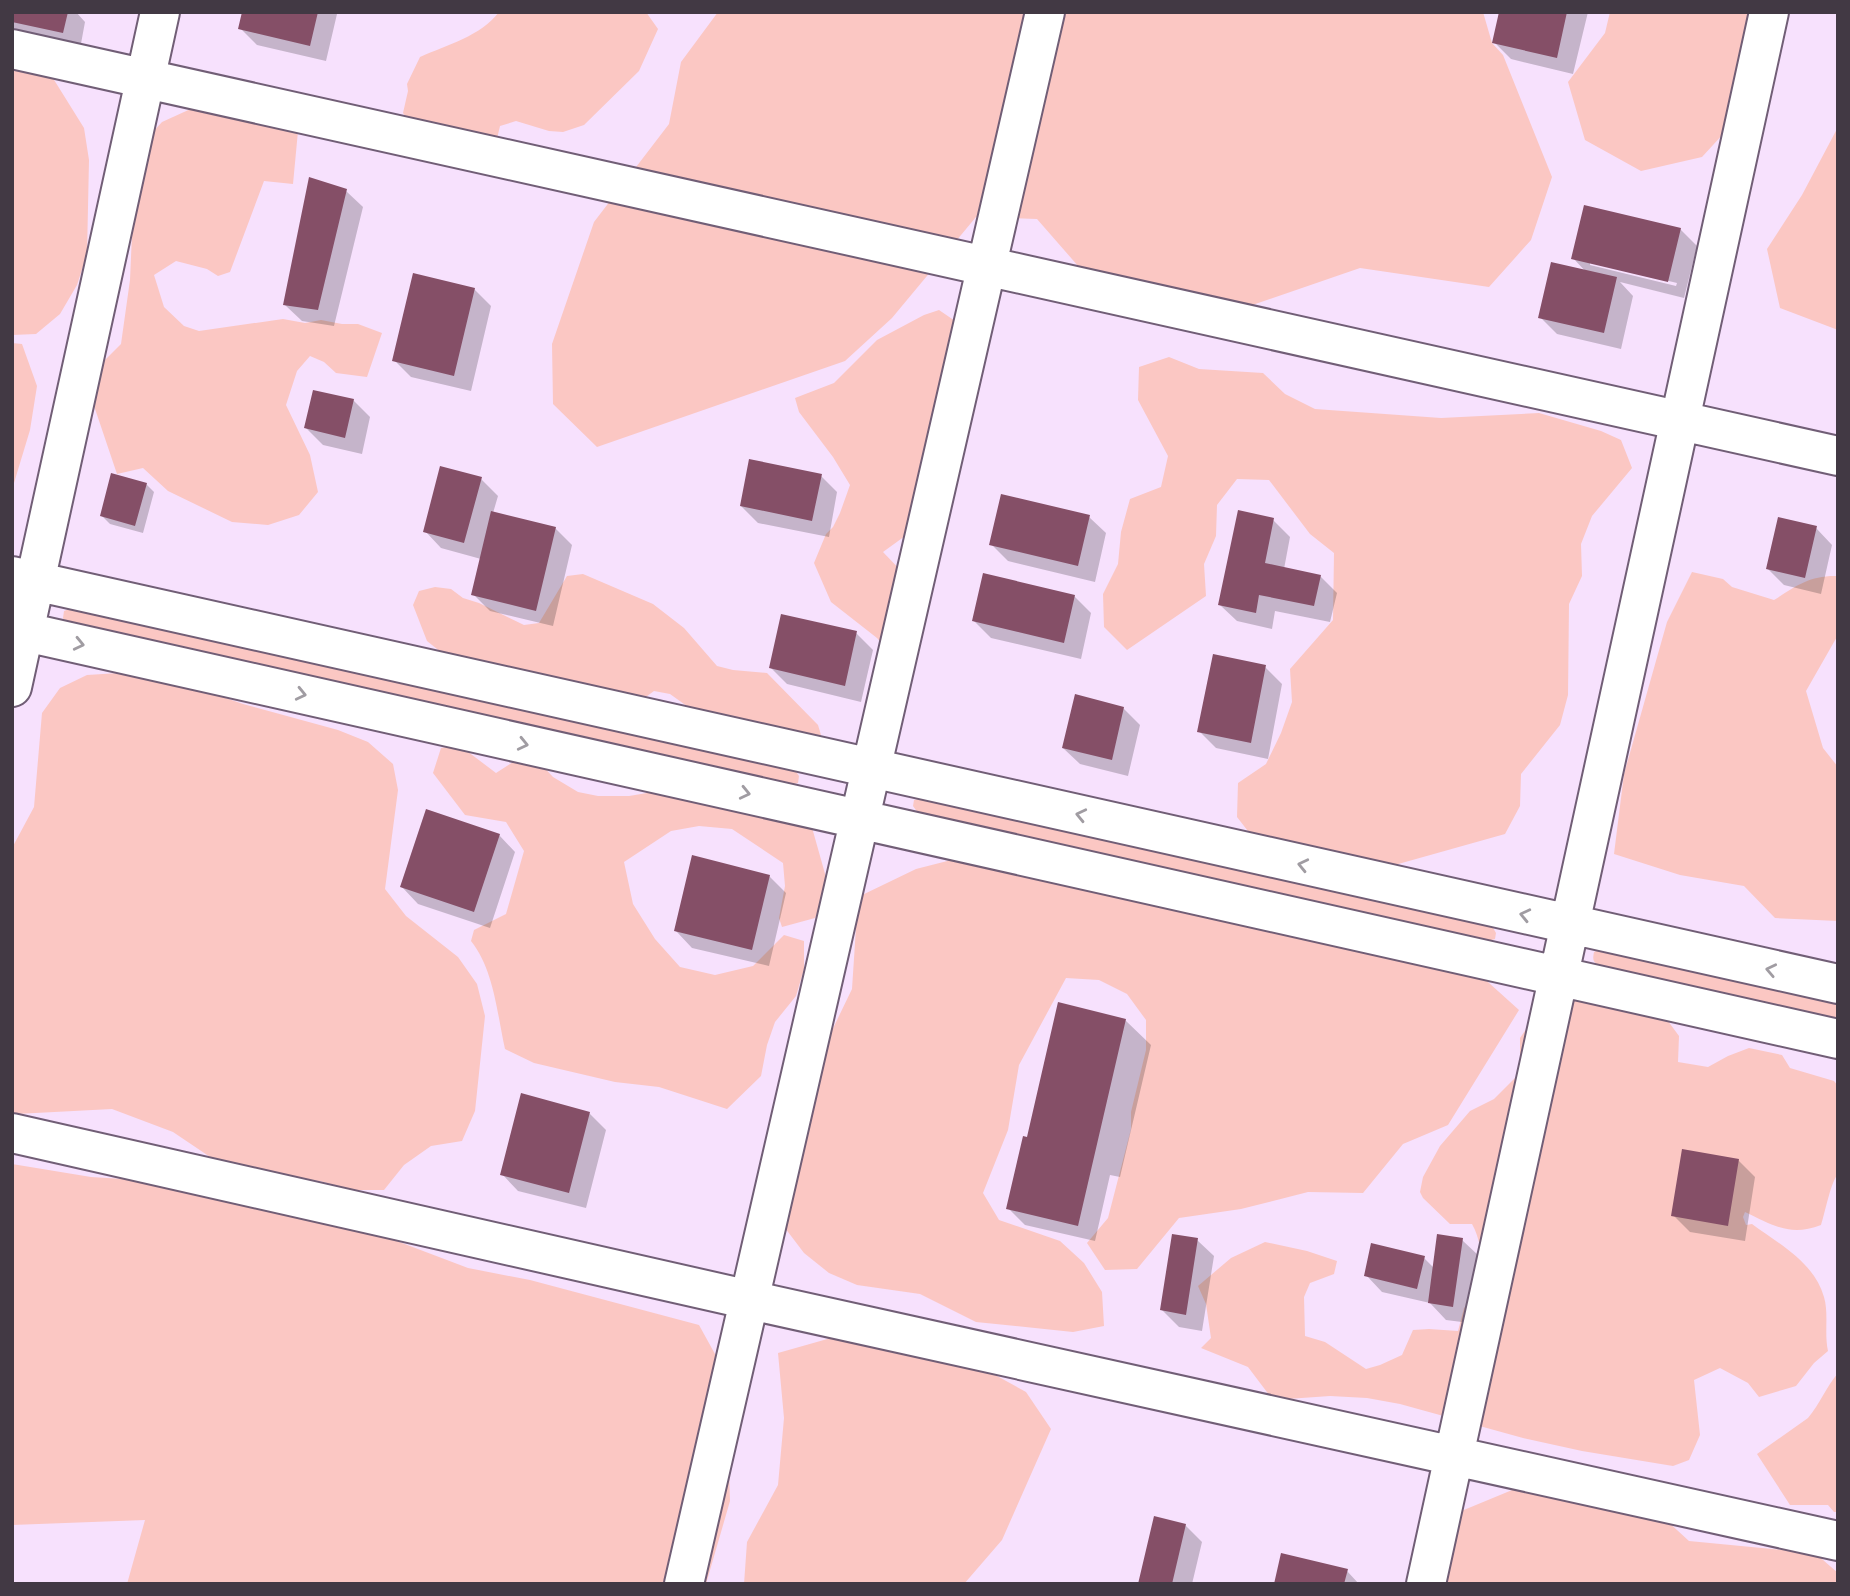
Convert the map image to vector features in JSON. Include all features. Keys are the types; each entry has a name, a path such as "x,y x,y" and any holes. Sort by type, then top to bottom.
{"street":[{"path":"12,687 24,578 160,12"},
{"path":"684,1584 1045,12"},
{"path":"1426,1584 1769,12"},
{"path":"12,49 1838,456"},
{"path":"24,578 1838,984"},
{"path":"18,631 1838,1039"},
{"path":"12,1133 1838,1541"}],"shaded area":[{"path":"499,12 646,12 658,29 639,71 584,125 563,132 549,131 516,121 500,126 495,147 417,132 403,113 407,84 420,57 473,34"},
{"path":"718,12 1483,12 1492,43 1503,55 1552,177 1531,240 1489,287 1360,268 1180,330 1120,314 1037,219 976,217 892,318 845,361 597,447 553,404 552,344 594,222 669,124 681,62"},
{"path":"1610,12 1786,12 1747,108 1702,157 1641,171 1585,140 1568,82 1605,33"},
{"path":"12,62 51,75 84,128 89,160 87,254 77,285 60,314 36,334 12,335"},
{"path":"195,107 298,131 293,184 264,181 230,272 218,276 207,269 176,261 154,275 164,307 184,326 199,331 283,319 305,323 321,320 358,324 382,333 367,377 336,373 324,362 310,356 297,371 286,405 310,455 318,492 299,515 268,525 232,522 168,491 143,468 117,474 91,397 98,367 121,344 130,280 134,189 152,133 162,122"},
{"path":"1838,127 1838,330 1780,308 1767,249 1802,195"},
{"path":"939,310 961,325 923,523 883,552 905,575 887,650 877,638 831,602 814,563 826,534 840,513 850,485 799,412 795,398 834,383 877,340"},
{"path":"12,343 22,344 37,386 30,430 12,484"},
{"path":"1169,357 1199,369 1263,373 1285,394 1315,409 1441,418 1539,413 1601,431 1621,440 1632,468 1592,516 1581,544 1582,576 1569,604 1568,695 1560,725 1521,774 1520,806 1505,834 1384,868 1258,844 1237,817 1238,783 1266,764 1281,733 1292,702 1290,669 1333,620 1334,553 1310,534 1269,480 1237,479 1217,505 1216,536 1204,564 1206,596 1127,650 1104,627 1103,594 1118,564 1121,532 1130,499 1161,487 1168,456 1138,400 1139,367"},
{"path":"1692,572 1723,579 1732,587 1774,600 1811,579 1838,576 1838,635 1806,691 1823,748 1838,767 1838,921 1775,918 1744,886 1680,875 1614,854 1624,774 1667,622"},
{"path":"583,574 653,604 684,628 717,666 767,673 818,725 821,735 750,745 733,739 670,694 654,691 628,710 462,669 427,641 413,605 419,591 435,587 451,589 463,598 524,625 539,623 567,576"},
{"path":"72,608 795,770 799,776 798,783 791,785 64,621 64,611"},
{"path":"119,673 182,683 243,704 338,730 368,742 393,764 398,790 385,889 406,916 458,957 477,984 485,1016 475,1111 462,1141 431,1146 404,1165 384,1190 352,1190 320,1181 255,1178 225,1167 173,1132 112,1109 16,1114 12,1112 12,848 34,807 42,713 60,688 87,675"},
{"path":"459,745 496,773 521,757 539,762 553,777 578,792 598,796 629,796 671,789 811,824 829,888 815,918 782,927 779,918 785,886 783,863 732,829 699,826 671,831 624,862 633,904 655,939 680,967 715,975 753,966 784,935 804,941 804,969 796,996 775,1022 761,1076 727,1109 659,1087 615,1082 534,1063 505,1049 490,978 471,941 474,930 506,914 524,851 506,822 465,815 433,773 441,748"},
{"path":"922,798 1492,926 1496,933 1495,939 1488,941 918,813 913,806 914,800"},
{"path":"963,857 1458,955 1519,1010 1448,1125 1403,1144 1363,1193 1308,1192 1241,1209 1179,1218 1137,1269 1105,1270 1087,1243 1108,1218 1131,1129 1131,1112 1146,1050 1146,1020 1127,994 1099,980 1066,978 1019,1065 1008,1130 983,1193 999,1220 1060,1241 1084,1263 1102,1292 1104,1326 1073,1332 976,1322 920,1294 857,1285 829,1273 804,1253 785,1228 811,1074 852,989 858,897 916,869"},
{"path":"1601,949 1838,1003 1838,1019 1598,965 1593,959 1594,952"},
{"path":"1560,980 1665,1017 1679,1036 1678,1062 1708,1067 1749,1048 1782,1055 1790,1068 1834,1081 1838,1086 1838,1174 1821,1225 1790,1230 1745,1212 1743,1217 1746,1225 1752,1224 1804,1264 1824,1297 1828,1351 1814,1363 1796,1386 1759,1397 1748,1383 1720,1368 1694,1380 1700,1435 1689,1460 1673,1466 1523,1438 1400,1404 1367,1398 1330,1396 1273,1400 1248,1367 1201,1348 1211,1338 1206,1304 1198,1286 1231,1258 1265,1242 1337,1261 1334,1274 1310,1283 1304,1297 1305,1336 1325,1342 1366,1369 1402,1355 1413,1330 1458,1331 1464,1308 1486,1288 1480,1247 1472,1224 1450,1224 1423,1198 1420,1192 1423,1177 1440,1146 1470,1111 1494,1099 1520,1073 1520,1038"},
{"path":"12,1164 91,1177 156,1181 344,1221 468,1268 530,1280 699,1325 726,1374 730,1501 706,1584 127,1584 145,1520 12,1525"},
{"path":"838,1336 966,1359 1026,1392 1051,1429 1002,1540 964,1584 744,1584 747,1542 778,1485 784,1418 778,1353"},
{"path":"1838,1373 1838,1512 1834,1512 1828,1505 1790,1505 1757,1454 1808,1418"},
{"path":"1517,1488 1642,1498 1689,1541 1815,1553 1838,1573 1838,1584 1443,1584 1459,1512"}],"building":[{"path":"12,12 68,12 63,33 12,22"},
{"path":"242,12 318,12 310,46 238,29"},
{"path":"1499,12 1567,12 1557,58 1492,43"},
{"path":"309,177 347,189 318,310 283,305"},
{"path":"1584,205 1681,228 1668,282 1571,259"},
{"path":"1551,262 1617,277 1604,333 1538,318"},
{"path":"413,273 475,288 454,376 392,361"},
{"path":"313,390 354,399 345,438 304,428"},
{"path":"749,459 822,474 812,521 740,506"},
{"path":"440,466 482,477 464,543 423,532"},
{"path":"111,473 147,483 135,526 100,516"},
{"path":"1001,494 1090,515 1078,566 989,545"},
{"path":"1238,510 1274,518 1265,563 1321,575 1314,606 1259,595 1256,613 1218,605"},
{"path":"491,511 556,527 536,611 471,595"},
{"path":"1778,517 1817,526 1805,578 1766,569"},
{"path":"983,573 1075,595 1064,643 972,621"},
{"path":"781,614 857,631 845,686 769,668"},
{"path":"1213,654 1266,665 1251,743 1197,732"},
{"path":"1075,694 1124,707 1112,760 1062,748"},
{"path":"426,809 500,834 474,912 400,887"},
{"path":"692,855 770,875 752,950 674,931"},
{"path":"1058,1002 1126,1019 1078,1226 1006,1209 1023,1136 1027,1137"},
{"path":"521,1093 590,1112 569,1193 500,1175"},
{"path":"1682,1149 1739,1159 1728,1226 1671,1216"},
{"path":"1172,1234 1198,1238 1186,1315 1160,1310"},
{"path":"1437,1234 1463,1238 1453,1307 1428,1303"},
{"path":"1371,1243 1425,1256 1417,1289 1364,1276"},
{"path":"1154,1516 1186,1524 1172,1584 1138,1584"},
{"path":"1281,1553 1348,1569 1344,1584 1274,1584"}]}
